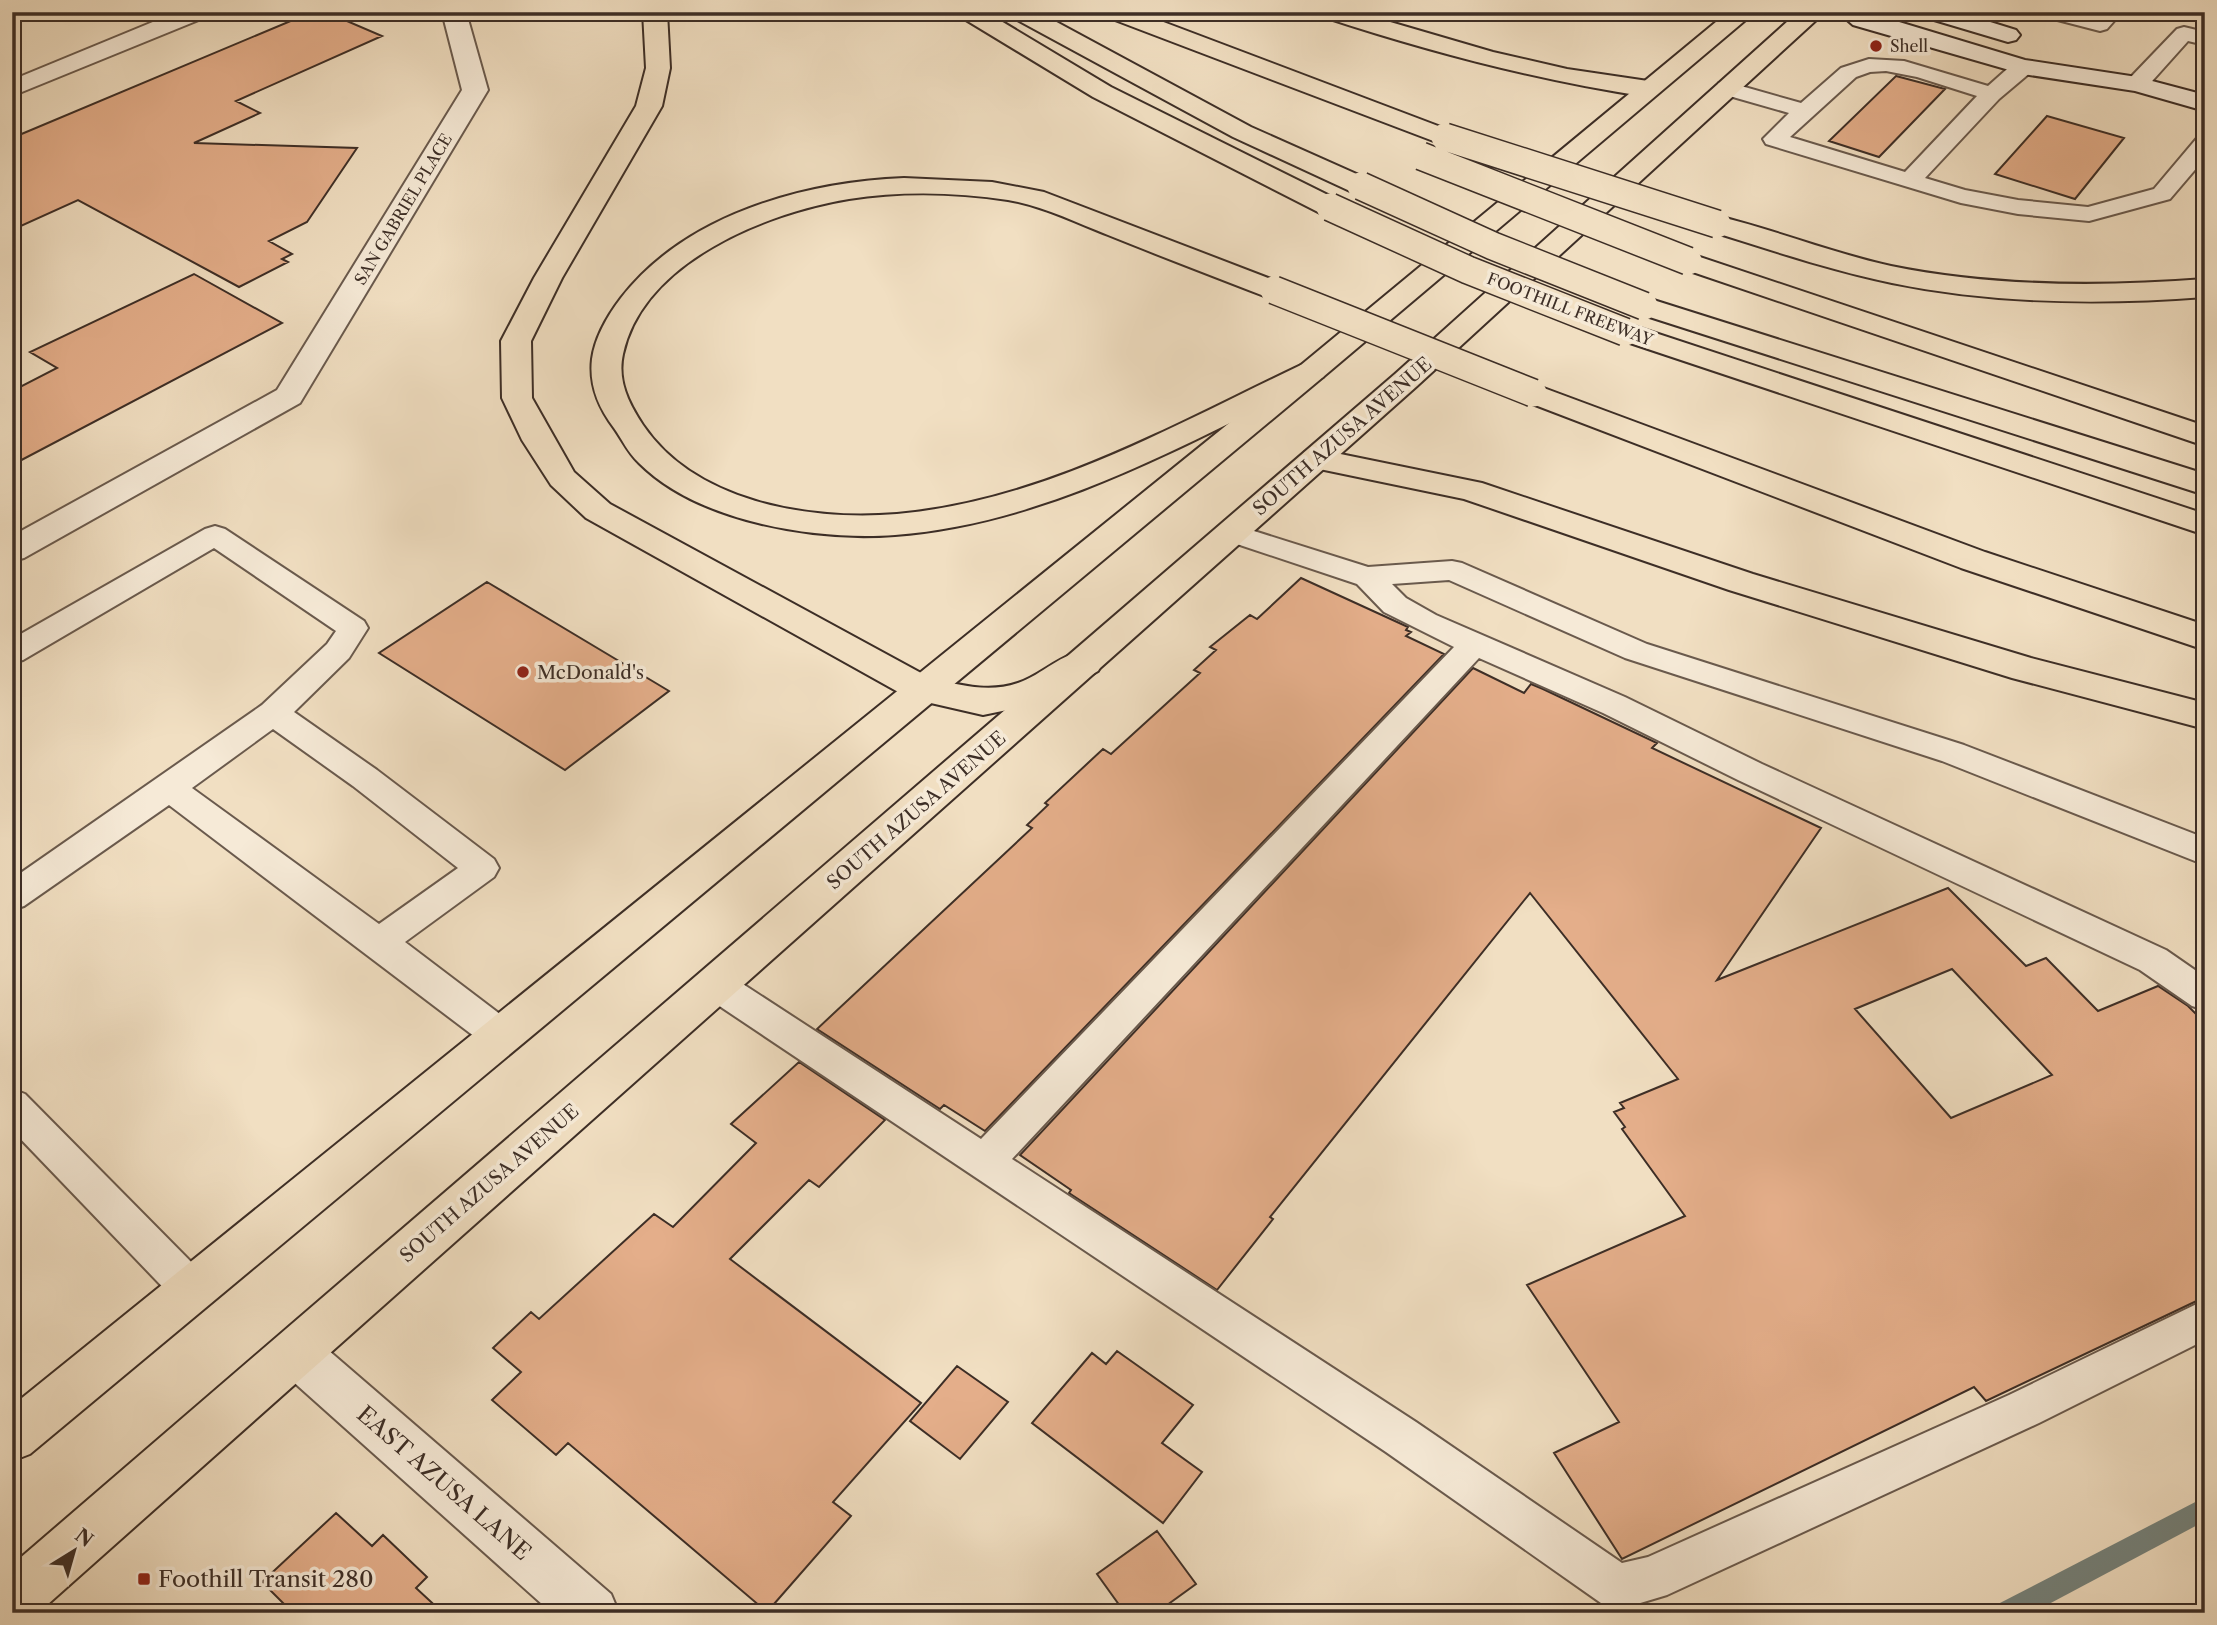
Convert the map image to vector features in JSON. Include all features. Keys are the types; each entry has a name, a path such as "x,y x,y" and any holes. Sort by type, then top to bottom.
{"main road":[{"path":"655,12 658,68 649,106 548,278 516,341 517,398 538,440 562,478 598,511 922,689 983,702 1028,694 1085,662"},
{"name":"FOOTHILL FREEWAY","path":"970,12 1102,92 1330,207 1468,270 1625,332 2205,525"},
{"path":"1020,12 1242,132 1371,180"},
{"path":"1058,12 1493,246 1652,297 2205,485"},
{"path":"1114,12 1445,137 1854,265 1917,279 2033,292 2155,293 2205,288"},
{"path":"1114,12 1422,156 1688,261 2205,437"},
{"path":"1332,12 1503,64 1586,81 1647,89"},
{"path":"12,1437 1312,371 1647,89 1743,12"},
{"name":"SOUTH AZUSA AVENUE","path":"12,1600 1316,459 1813,12"},
{"path":"1312,371 1077,482 1002,505 947,517 895,524 837,525 786,519 737,506 680,477 650,456 614,406 607,357 622,312 648,281 684,254 733,226 779,207 832,194 886,187 960,187 1012,192 1058,206 1533,393 1973,560 2205,638"},
{"path":"1652,297 2205,461"},
{"path":"1316,459 1471,490 1741,582 2025,668 2205,716"}],"street":[{"path":"12,89 198,12"},
{"name":"SAN GABRIEL PLACE","path":"12,550 289,396 475,90 454,12"},
{"path":"1850,12 1861,20 2023,66 2137,84 2205,103"},
{"path":"1932,12 2042,45 2137,84"},
{"name":"EAST AZUSA LANE","path":"296,1353 592,1613"}],"lane":[{"path":"2049,12 2101,25 2112,12"},
{"path":"2137,84 2184,33 2205,39"},
{"path":"1991,94 1894,65 1871,65 1853,70 1774,139 1961,196 2006,205 2090,214 2162,194 2205,143"},
{"path":"1910,180 1991,94 2023,66"},
{"path":"1727,88 1805,111"},
{"path":"1232,533 1367,577 1452,569 1636,651 1953,753 2205,852"},
{"path":"12,653 215,535 353,628 338,651 273,713 12,897"},
{"path":"1367,577 1395,605 1614,705 1750,772 2153,960 2204,991"},
{"path":"985,1161 1475,643"},
{"path":"273,713 365,778 482,868 378,943"},
{"path":"169,788 283,869 500,1035"},
{"path":"716,985 1401,1437 1617,1587 1651,1579 2024,1409 2205,1319"},
{"path":"12,1105 192,1290"}],"building":[{"path":"312,12 326,12 382,36 236,101 260,113 194,143 357,148 307,222 269,241 292,254 282,259 288,262 239,287 78,200 12,230 12,138"},
{"path":"1896,76 1945,89 1879,157 1829,141"},
{"path":"2047,116 2124,138 2075,199 1995,174"},
{"path":"194,274 282,323 12,465 12,391 57,368 30,352"},
{"path":"1301,578 1408,627 1406,630 1411,632 1406,636 1444,654 985,1131 944,1105 940,1109 817,1029 1032,828 1027,825 1048,805 1045,803 1103,749 1111,754 1200,673 1194,670 1216,650 1210,647 1250,615 1257,619"},
{"name":"McDonald's","path":"487,582 669,691 565,770 379,653"},
{"path":"1473,668 1524,693 1531,684 1543,689 1657,743 1652,748 1821,828 1717,980 1948,888 2026,966 2046,958 2098,1011 2158,986 2188,1006 2205,1023 2205,1297 1986,1401 1974,1387 1622,1559 1554,1453 1619,1422 1527,1285 1685,1216 1622,1129 1625,1127 1614,1112 1624,1108 1620,1103 1678,1079 1530,893 1270,1217 1273,1219 1217,1290 1069,1193 1071,1190 1020,1155","holes":["1952,969 2052,1075 1951,1118 1855,1009"]},
{"path":"799,1062 885,1120 819,1187 809,1180 730,1259 921,1403 833,1502 851,1516 767,1612 568,1443 556,1455 492,1400 521,1372 493,1348 531,1312 539,1319 654,1214 673,1227 756,1143 731,1124"},
{"path":"1117,1351 1193,1405 1162,1443 1202,1472 1163,1523 1032,1423 1092,1353 1106,1364"},
{"path":"957,1366 1008,1402 960,1459 910,1421"},
{"path":"336,1513 372,1546 383,1535 427,1577 416,1588 443,1613 293,1613 262,1582"},
{"path":"1157,1531 1196,1584 1156,1613 1125,1613 1097,1574"}],"waterway":[{"path":"2007,1613 2205,1508"}],"place":[{"name":"Shell","path":"1876,46"},
{"name":"McDonald's","path":"523,672"},
{"name":"Foothill Transit 280","path":"144,1579"}]}
